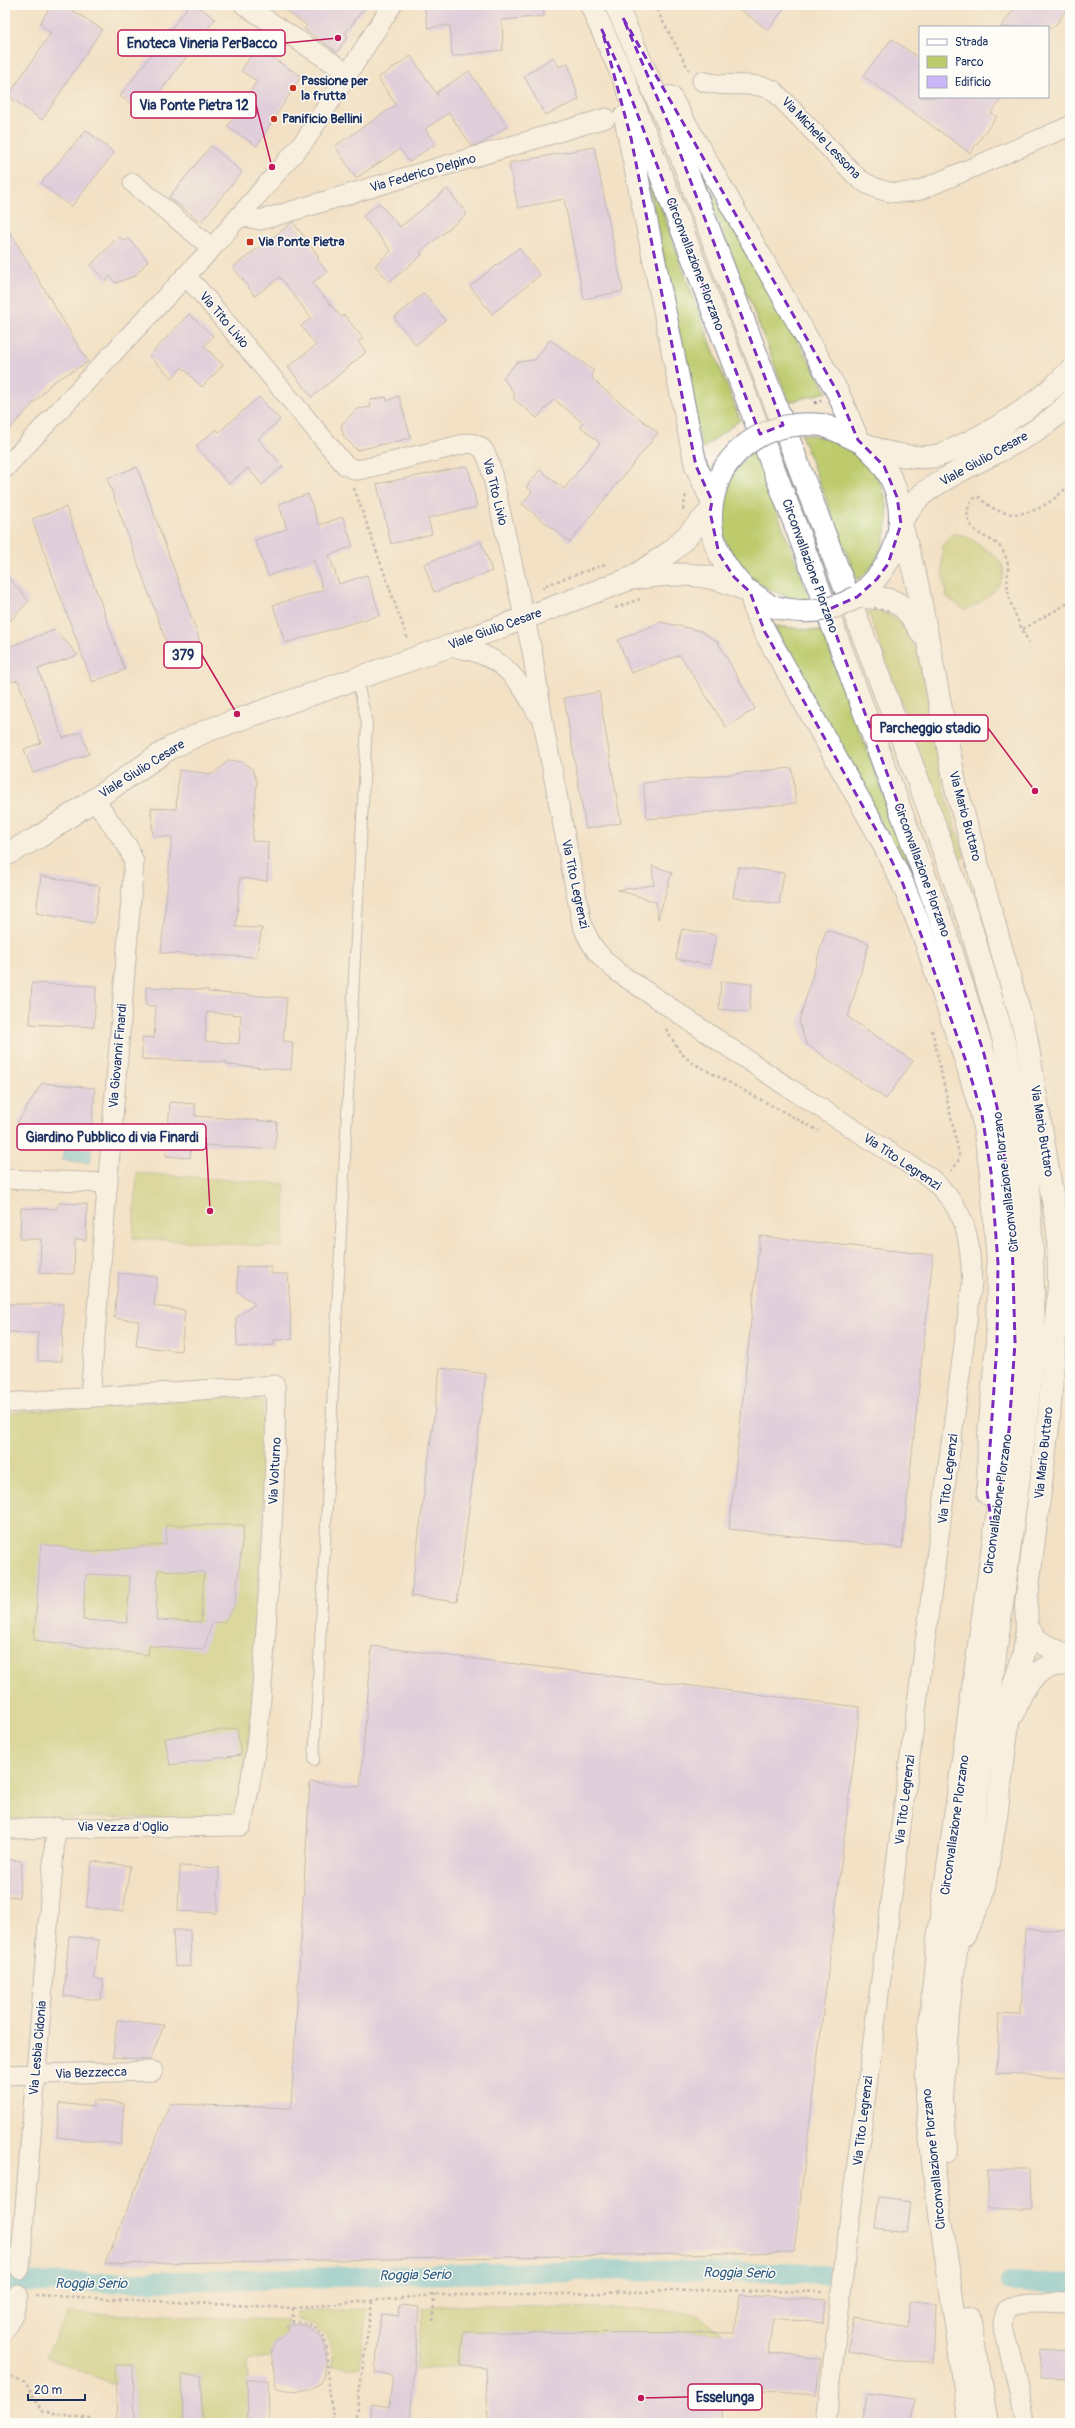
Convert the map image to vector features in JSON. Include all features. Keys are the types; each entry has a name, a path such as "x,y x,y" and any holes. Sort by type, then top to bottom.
{"main road":[{"name":"Circonvallazione Plorzano","path":"591,5 624,79 798,532 945,931 984,1054 997,1107 1006,1158 1015,1261 1015,1342 1009,1430 993,1533 932,1986 926,2096 949,2286 970,2423"},
{"name":"Circonvallazione Plorzano","path":"619,12 672,132 927,804 970,924 1005,1045 1027,1167 1032,1252 1034,1335 1027,1416 954,1956 947,2017 942,2098 950,2188 987,2423"},
{"path":"619,12 668,94 838,393 860,441"},
{"path":"602,30 631,138 696,466 711,507"},
{"name":"Viale Giulio Cesare","path":"5,855 39,837 170,748 206,731 415,659 632,578 673,550 711,507 724,470 744,446 764,433 790,425 822,425 840,430 860,441 888,453 916,457 935,456 999,428 1027,410 1070,371"},
{"name":"Viale Giulio Cesare","path":"901,522 924,493 948,477 1004,450 1036,430 1070,402"},
{"name":"Viale Giulio Cesare","path":"632,578 692,574 714,577 747,590 775,607 791,611 817,611 834,608 857,597 871,586 888,564 896,544 901,522 897,497 891,477 876,455 860,441"},
{"name":"Viale Giulio Cesare","path":"711,507 719,554 726,567 747,590"},
{"name":"Via Mario Buttaro","path":"901,522 917,583 956,788 1026,1036 1064,1233 1049,1418 1026,1604 1027,1627 1024,1654 1012,1691 1007,1738"},
{"path":"747,590 765,632 879,835 903,884 924,937 960,1042 982,1115 990,1172 998,1263 997,1344 987,1491 993,1533"},
{"name":"Via Mario Buttaro","path":"857,597 879,597 895,602 909,611 928,646"},
{"path":"1027,1627 1038,1641 1070,1658"},
{"path":"954,1956 982,1897 1007,1738 1017,1703 1023,1689 1033,1676 1048,1666 1070,1665"}],"street":[{"path":"244,5 348,73"},
{"path":"5,468 212,248 306,139 392,5"},
{"name":"Via Michele Lessona","path":"702,82 714,85 758,85 773,90 859,179 872,187 893,194 905,194 920,190 1070,126"},
{"name":"Via Federico Delpino","path":"239,216 260,220 606,118"},
{"path":"133,183 212,248"},
{"name":"Via Tito Livio","path":"185,276 199,290 345,465 356,470 468,443 475,443 482,447 490,465 525,618"},
{"name":"Via Tito Legrenzi","path":"525,618 544,727 582,924 589,942 599,956 619,973 786,1086 929,1177 947,1193 960,1212 969,1240 972,1283 826,2423"},
{"name":"Via Tito Legrenzi","path":"447,647 469,649 485,654 502,666 528,694 544,727"},
{"name":"Via Giovanni Finardi","path":"90,1396 134,862 128,847 94,799"},
{"path":"5,1179 108,1184"},
{"name":"Via Volturno","path":"5,1403 90,1396 275,1385 277,1436 261,1712 251,1785 241,1826"},
{"name":"Via Vezza d'Oglio","path":"5,1829 56,1827 241,1826"},
{"name":"Via Lesbia Cidonia","path":"20,2269 56,1827"},
{"name":"Via Bezzecca","path":"5,2075 153,2071"},
{"path":"5,2330 14,2312 18,2294"},
{"path":"1026,2423 1003,2324 1004,2315 1007,2308 1023,2303 1070,2303"}],"lane":[{"path":"314,1760 367,723 357,679"}],"path":[{"path":"654,5 689,70 702,82"},
{"path":"356,470 354,488 415,659"},
{"path":"1029,644 1008,590 1010,574 1008,562 1003,550 997,543 974,530 968,514 970,505 973,498 978,496 988,506 1004,513 1019,515 1052,501 1070,484"},
{"path":"610,610 646,597"},
{"path":"1023,629 1070,602"},
{"path":"663,1024 680,1052 692,1062 821,1132"},
{"path":"932,1029 958,1154 958,1162 952,1171 946,1167"},
{"path":"18,2294 293,2308 372,2302 434,2295 530,2295 708,2290 842,2293"},
{"path":"433,2320 434,2295"},
{"path":"355,2423 372,2302"},
{"path":"293,2308 293,2322 304,2322 318,2330 324,2338 329,2351 328,2388 334,2415 333,2423"},
{"path":"5,2375 26,2382 42,2411 90,2419 94,2423"},
{"path":"410,2419 435,2418 434,2423"}],"highlighted area":[{"path":"623,18 838,393 858,440 884,466 897,497 901,524 888,564 877,579 857,597 827,610 945,931 984,1054 997,1107 1011,1204 1015,1342 1009,1430 993,1533 987,1491 997,1344 998,1263 991,1172 982,1115 967,1064 903,884 879,835 765,632 750,592 734,577 719,554 710,512 712,501 696,466 631,138 602,30 624,79 760,434 783,425 672,132"}],"green space":[{"path":"699,170 827,392 789,402"},
{"path":"647,174 649,174 688,284 740,420 702,449"},
{"path":"801,434 822,438 841,445 858,456 872,469 881,486 887,504 887,524 882,546 872,565 865,574 857,580"},
{"path":"754,450 810,600 787,596 767,588 749,575 735,559 726,541 722,520 724,498 735,472 742,462"},
{"path":"952,534 957,534 968,538 996,556 1003,568 1003,575 1000,583 994,590 987,597 965,610 947,597 942,571 942,546"},
{"path":"876,611 891,616 903,626 909,635 915,650 929,704 941,778 965,857 959,858 868,612"},
{"path":"774,626 822,631 911,867 907,870"},
{"path":"137,1173 285,1184 283,1247 133,1238"},
{"path":"217,1397 262,1401 265,1469 252,1715 244,1780 233,1819 89,1817 5,1819 5,1413"},
{"path":"440,2305 651,2309 699,2315 722,2333 463,2333 460,2365 415,2369 423,2308"},
{"path":"367,2309 359,2368 332,2366 331,2349 324,2334 313,2324 296,2319 297,2312"},
{"path":"68,2313 287,2320 288,2334 275,2342 270,2357 248,2360 248,2421 202,2421 201,2375 182,2375 183,2422 135,2423 133,2365 116,2365 116,2385 46,2357"}],"water":[{"path":"64,1146 92,1149 90,1163 62,1160"}],"building":[{"path":"51,5 64,5 102,29 42,120 8,96 51,33 40,24"},
{"path":"189,5 196,5 215,19 144,113 120,96"},
{"path":"277,5 367,5 345,33 348,36 337,52 304,29 307,25"},
{"path":"424,5 543,5 544,16 502,20 503,50 452,56 450,25 428,28"},
{"path":"734,5 787,5 768,30"},
{"path":"1017,5 1070,5 1054,27 1002,26"},
{"path":"892,39 919,58 919,98 1002,98 991,113 997,116 970,153 863,76"},
{"path":"256,48 301,76 257,146 227,127 257,81 241,71"},
{"path":"411,56 438,96 437,92 469,71 507,126 481,144 472,146 449,113 425,129 435,144 409,162 400,149 356,178 335,146 396,105 378,78"},
{"path":"553,57 559,67 568,63 579,100 545,115 524,76"},
{"path":"86,130 114,153 71,207 41,183"},
{"path":"211,146 242,172 201,222 169,197"},
{"path":"594,147 623,291 584,299 564,199 518,208 509,163"},
{"path":"447,189 467,214 420,252 422,255 389,282 375,265 391,251 363,216 379,203 400,227"},
{"path":"293,222 319,257 317,259 327,272 312,283 341,317 344,315 363,338 358,342 366,352 312,397 288,367 316,345 301,326 311,318 280,277 255,296 233,267"},
{"path":"5,224 88,362 53,382 5,434"},
{"path":"118,237 126,241 128,238 148,261 135,276 116,283 110,276 106,281 91,265"},
{"path":"519,248 540,275 492,314 470,286"},
{"path":"424,293 445,320 416,345 394,318"},
{"path":"189,314 213,336 204,346 223,365 202,387 182,367 172,378 149,356"},
{"path":"550,340 593,370 592,378 601,387 658,433 570,542 522,504 532,492 526,487 540,470 564,489 600,443 580,426 583,423 554,399 537,418 514,399 514,393 503,378 517,362 535,360"},
{"path":"399,396 411,438 357,450 344,437 341,425 357,409 371,407 370,400 386,397 387,401"},
{"path":"259,397 280,420 258,439 283,466 262,485 248,468 229,484 196,446 216,429 219,432"},
{"path":"468,466 477,507 428,518 432,534 391,544 377,484"},
{"path":"137,467 200,641 170,652 107,478"},
{"path":"308,494 319,525 343,517 353,546 329,555 339,584 367,575 380,615 285,643 273,605 323,590 314,560 268,576 255,540 287,529 279,504"},
{"path":"66,507 125,670 92,682 32,519"},
{"path":"481,542 492,571 434,592 424,564"},
{"path":"5,574 29,601 5,626"},
{"path":"661,622 701,631 718,642 755,709 726,727 680,655 631,673 618,640"},
{"path":"55,630 78,655 38,669 63,738 81,732 89,754 33,773 24,749 41,743 18,680 5,684 5,648"},
{"path":"599,692 621,823 586,829 564,698"},
{"path":"229,760 242,762 252,769 257,782 252,841 268,842 267,881 240,878 236,927 262,928 256,957 161,953 172,837 153,836 151,808 176,809 179,770 213,774"},
{"path":"792,768 796,803 647,819 643,783"},
{"path":"652,866 672,872 658,919 656,902 618,890 654,885"},
{"path":"738,867 784,873 779,904 733,897"},
{"path":"41,876 100,886 94,923 36,913"},
{"path":"682,929 716,935 710,965 676,959"},
{"path":"826,930 869,943 848,1017 913,1061 886,1099 806,1044 799,1022"},
{"path":"721,981 752,984 749,1012 719,1009"},
{"path":"32,983 96,986 94,1027 30,1024"},
{"path":"146,987 208,990 208,992 287,998 283,1041 293,1042 291,1070 227,1065 227,1062 142,1059 142,1037 154,1038 156,1006 146,1006","holes":["207,1012 241,1015 239,1044 205,1041"]},
{"path":"42,1083 95,1088 91,1134 49,1130 43,1140 17,1123"},
{"path":"170,1102 195,1104 195,1116 277,1122 275,1150 191,1144 190,1158 166,1156"},
{"path":"59,1203 87,1204 86,1240 75,1239 74,1274 40,1273 41,1239 20,1239 21,1208 56,1209"},
{"path":"760,1236 933,1255 902,1548 729,1529"},
{"path":"271,1266 271,1274 288,1274 292,1339 274,1340 274,1345 237,1347 236,1318 255,1304 238,1292 237,1267"},
{"path":"119,1273 157,1277 154,1306 185,1310 181,1351 136,1346 139,1321 114,1318"},
{"path":"5,1304 63,1304 62,1361 38,1361 38,1333 5,1332"},
{"path":"440,1368 486,1374 457,1602 411,1596"},
{"path":"166,1525 244,1525 235,1604 224,1622 212,1623 204,1649 149,1646 148,1655 34,1640 41,1544 95,1552 166,1544","holes":["158,1570 204,1572 201,1622 156,1620","86,1574 130,1576 127,1623 83,1620"]},
{"path":"372,1646 860,1707 794,2252 105,2264 170,2104 291,2108 310,1782 360,1787"},
{"path":"237,1728 241,1755 170,1765 165,1738"},
{"path":"5,1859 22,1861 19,1897 5,1896"},
{"path":"92,1861 130,1866 123,1912 86,1907"},
{"path":"180,1866 219,1868 217,1913 178,1911"},
{"path":"1025,1929 1070,1931 1070,2077 997,2074 999,2013 1021,2014"},
{"path":"173,1930 190,1930 191,1966 175,1967"},
{"path":"69,1936 99,1940 94,1978 103,1980 101,2000 64,1996"},
{"path":"117,2020 164,2025 150,2060 113,2057"},
{"path":"94,2100 124,2104 121,2144 57,2137 60,2103 93,2107"},
{"path":"988,2169 1032,2169 1033,2208 988,2208"},
{"path":"879,2197 911,2201 907,2233 875,2229"},
{"path":"739,2295 826,2300 822,2323 773,2318 768,2353 821,2359 816,2395 723,2388 722,2423 488,2423 486,2367 460,2365 463,2332 735,2333"},
{"path":"910,2302 936,2303 933,2362 901,2361 848,2352 854,2318 909,2328"},
{"path":"400,2305 419,2307 410,2423 369,2423 371,2404 389,2407 393,2375 375,2373 381,2314 399,2316"},
{"path":"287,2325 303,2325 311,2328 320,2335 323,2341 327,2361 324,2376 319,2384 309,2390 298,2392 276,2388 271,2351 275,2342 288,2332"},
{"path":"1041,2348 1070,2350 1070,2381 1040,2380"},
{"path":"115,2365 133,2365 135,2423 117,2423"},
{"path":"182,2375 201,2375 202,2423 183,2423"},
{"path":"247,2380 268,2380 269,2423 248,2423"},
{"path":"867,2393 915,2399 912,2423 863,2423"}],"waterway":[{"name":"Roggia Serio","path":"5,2282 91,2283 617,2270 824,2274"},
{"name":"Roggia Serio","path":"1010,2282 1070,2284"}],"place":[{"name":"Enoteca Vineria PerBacco","path":"338,38"},
{"name":"Passione per la frutta","path":"293,88"},
{"name":"Panificio Bellini","path":"274,119"},
{"name":"Via Ponte Pietra 12","path":"272,167"},
{"name":"Via Ponte Pietra","path":"250,242"},
{"name":"379","path":"237,714"},
{"name":"Parcheggio stadio","path":"1035,791"},
{"name":"Giardino Pubblico di via Finardi","path":"210,1211"},
{"name":"Esselunga","path":"641,2398"}]}
